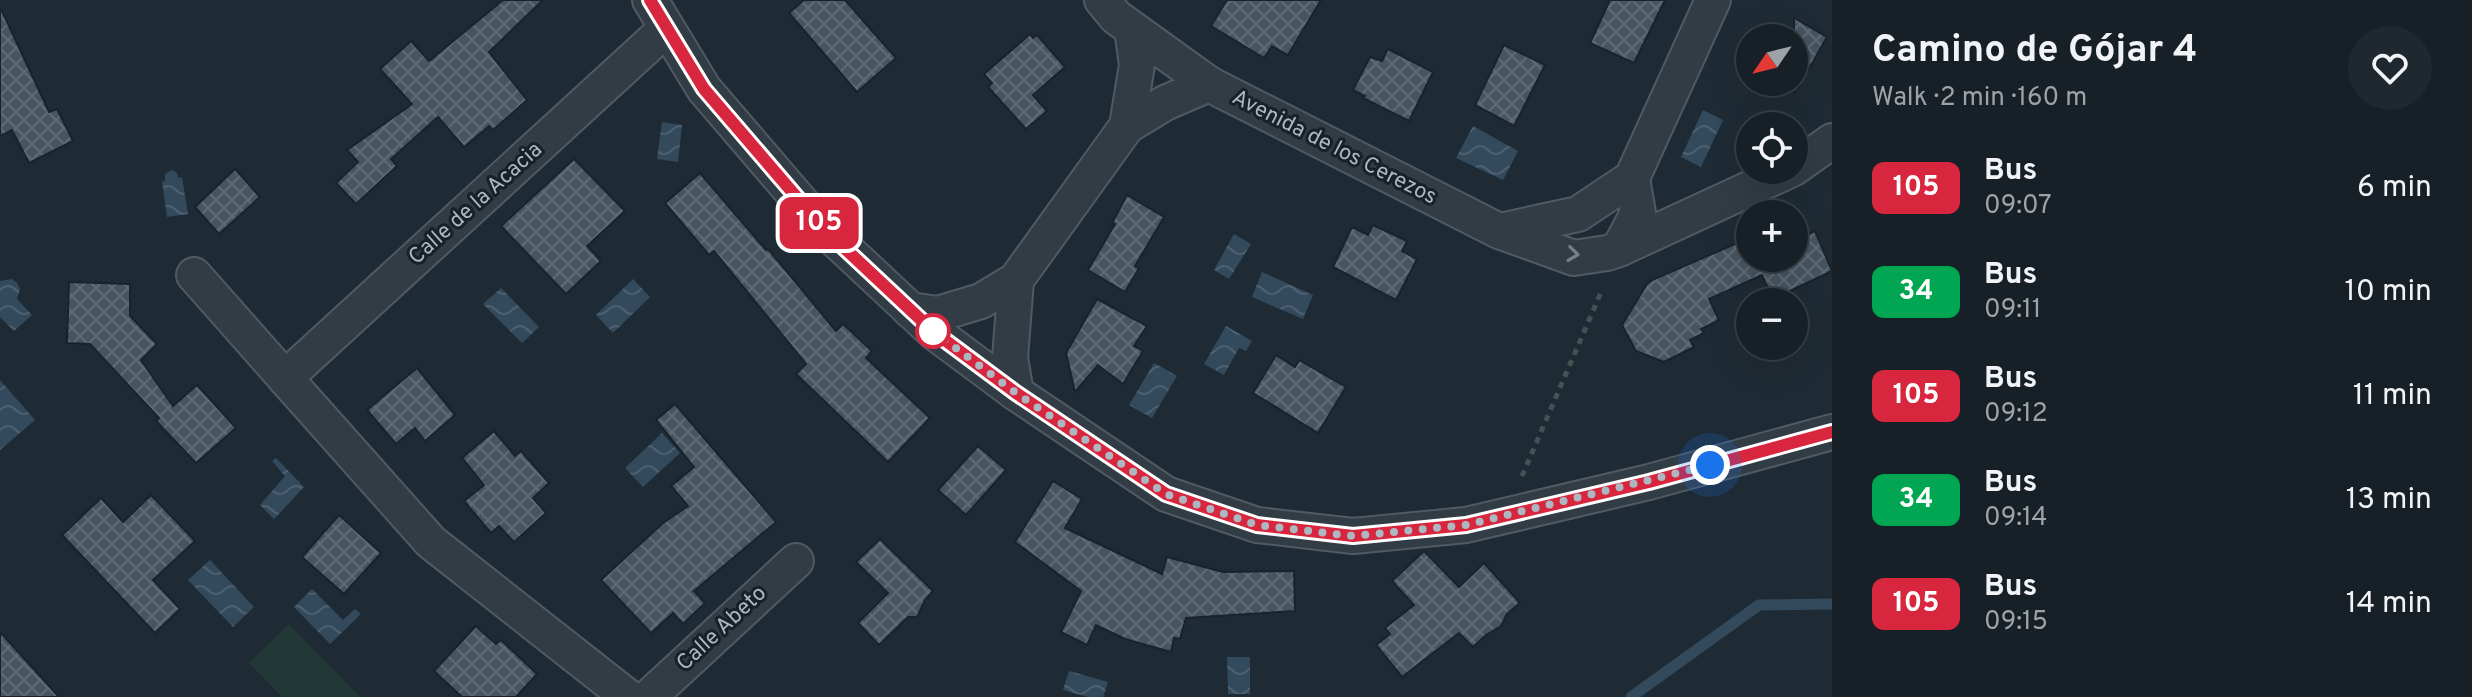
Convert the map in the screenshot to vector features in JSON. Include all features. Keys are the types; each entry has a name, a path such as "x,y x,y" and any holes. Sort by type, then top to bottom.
{"street":[{"path":"1102,0 1116,17 1209,84"},
{"path":"1499,231 1578,214 1632,178 1713,0"},
{"path":"658,15 704,89 824,229 934,332 1016,393 1166,494 1257,525 1353,536 1466,525 1649,482 1832,432"},
{"name":"Calle de la Acacia","path":"285,378 658,15"},
{"name":"Avenida de los Cerezos","path":"1127,126 1137,65 1132,29"},
{"name":"Avenida de los Cerezos","path":"910,310 938,314 981,301 1016,280 1127,126 1165,103 1209,84 1499,231 1574,258 1613,251"},
{"path":"1808,158 1832,141"},
{"path":"1613,251 1638,213 1632,178"},
{"path":"1613,251 1759,184"},
{"path":"194,275 431,542 628,697"},
{"path":"1016,280 1010,358 1016,393"},
{"name":"Calle Abeto","path":"649,697 796,561"}],"path":[{"path":"1505,516 1604,286 1613,251"}],"green space":[{"path":"289,624 360,697 282,697 249,663"}],"water":[{"path":"1703,110 1723,120 1701,167 1681,157"},
{"path":"662,122 682,125 678,162 657,159"},
{"path":"1473,126 1518,151 1503,180 1456,158"},
{"path":"172,170 178,178 182,177 188,214 167,217 162,182 165,181 165,174"},
{"path":"1234,234 1251,244 1229,279 1214,270"},
{"path":"1262,272 1313,295 1303,319 1252,297"},
{"path":"12,279 20,289 17,299 32,315 14,331 0,317 0,281"},
{"path":"633,279 650,297 613,333 596,315"},
{"path":"501,288 539,327 522,343 483,304"},
{"path":"1226,326 1252,341 1246,351 1239,348 1224,375 1204,364"},
{"path":"1154,363 1177,376 1152,418 1129,405"},
{"path":"0,380 35,420 0,450"},
{"path":"662,433 680,453 643,487 625,468"},
{"path":"276,458 304,487 274,519 260,505 285,476 272,461"},
{"path":"210,560 254,607 233,627 188,580"},
{"path":"312,589 343,620 355,609 361,614 330,644 294,607"},
{"path":"1227,657 1250,657 1250,694 1228,694"},
{"path":"1069,671 1108,682 1103,697 1088,697 1063,690"}],"building":[{"path":"503,0 543,0 489,52 527,100 493,130 489,126 464,147 438,117 391,159 397,166 356,204 336,183 358,162 347,150 412,104 380,69 411,41 429,61"},
{"path":"804,0 845,0 896,58 857,92 789,13"},
{"path":"1227,0 1321,0 1288,55 1272,46 1264,58 1211,26"},
{"path":"1610,0 1665,0 1634,63 1590,43"},
{"path":"0,7 49,112 57,109 73,141 29,163 12,130 0,136"},
{"path":"1808,26 1827,37 1808,70"},
{"path":"1030,34 1033,38 1037,35 1065,67 1033,95 1047,111 1026,129 988,87 992,83 984,74"},
{"path":"1504,45 1545,65 1514,126 1475,105"},
{"path":"1388,49 1433,72 1409,121 1353,90 1370,57 1382,61"},
{"path":"574,159 625,211 587,246 601,261 566,294 501,226"},
{"path":"235,169 260,197 219,234 195,207"},
{"path":"700,173 836,331 843,324 872,351 866,358 930,418 888,462 796,374 806,364 714,251 709,255 665,203"},
{"path":"1127,195 1164,217 1135,266 1139,268 1125,292 1088,270 1115,224 1112,223"},
{"path":"1373,225 1407,241 1402,251 1417,259 1396,300 1333,267 1352,227 1368,235"},
{"path":"1815,231 1832,271 1796,288 1768,288 1762,275 1709,299 1719,320 1701,329 1704,333 1690,340 1694,347 1664,362 1636,351 1622,325 1652,280 1736,244 1736,272 1808,272 1808,234"},
{"path":"69,282 130,284 130,316 157,344 141,360 173,406 197,385 236,428 196,463 90,344 67,343"},
{"path":"1097,299 1147,326 1134,346 1143,351 1123,384 1098,365 1075,392 1066,353"},
{"path":"1276,355 1295,367 1299,360 1346,387 1318,433 1253,393"},
{"path":"417,368 455,415 425,441 415,428 396,444 367,410"},
{"path":"675,404 776,522 694,591 705,603 683,624 673,613 651,633 601,580 663,523 688,506 671,486 694,467 656,420"},
{"path":"494,431 515,456 521,451 549,483 533,498 546,513 514,542 499,526 491,533 464,501 484,485 462,458"},
{"path":"978,446 1006,470 966,515 938,490"},
{"path":"1053,481 1082,499 1065,528 1162,574 1167,557 1223,572 1294,571 1295,611 1186,618 1180,639 1174,638 1171,652 1125,639 1096,625 1087,645 1061,632 1081,591 1015,542"},
{"path":"151,495 195,541 153,580 180,609 155,633 62,535 101,498 123,522"},
{"path":"339,515 381,553 344,594 302,557"},
{"path":"880,539 933,591 917,617 908,617 879,645 858,623 888,593 856,562"},
{"path":"1424,551 1459,587 1484,563 1520,603 1507,614 1501,626 1473,647 1459,633 1402,677 1376,645 1390,634 1385,628 1414,605 1392,581"},
{"path":"476,626 496,644 501,640 537,674 516,697 462,697 434,671"},
{"path":"0,632 59,697 0,697"}],"waterway":[{"path":"1631,697 1759,605 1832,604"}],"bus line":[{"name":"105","path":"650,0 704,89 824,229 934,332 1016,393 1166,494 1257,525 1353,536 1466,525 1649,482 1832,432"}],"route":[{"path":"933,331 1016,393 1166,494 1257,525 1353,536 1466,525 1710,465"}]}
